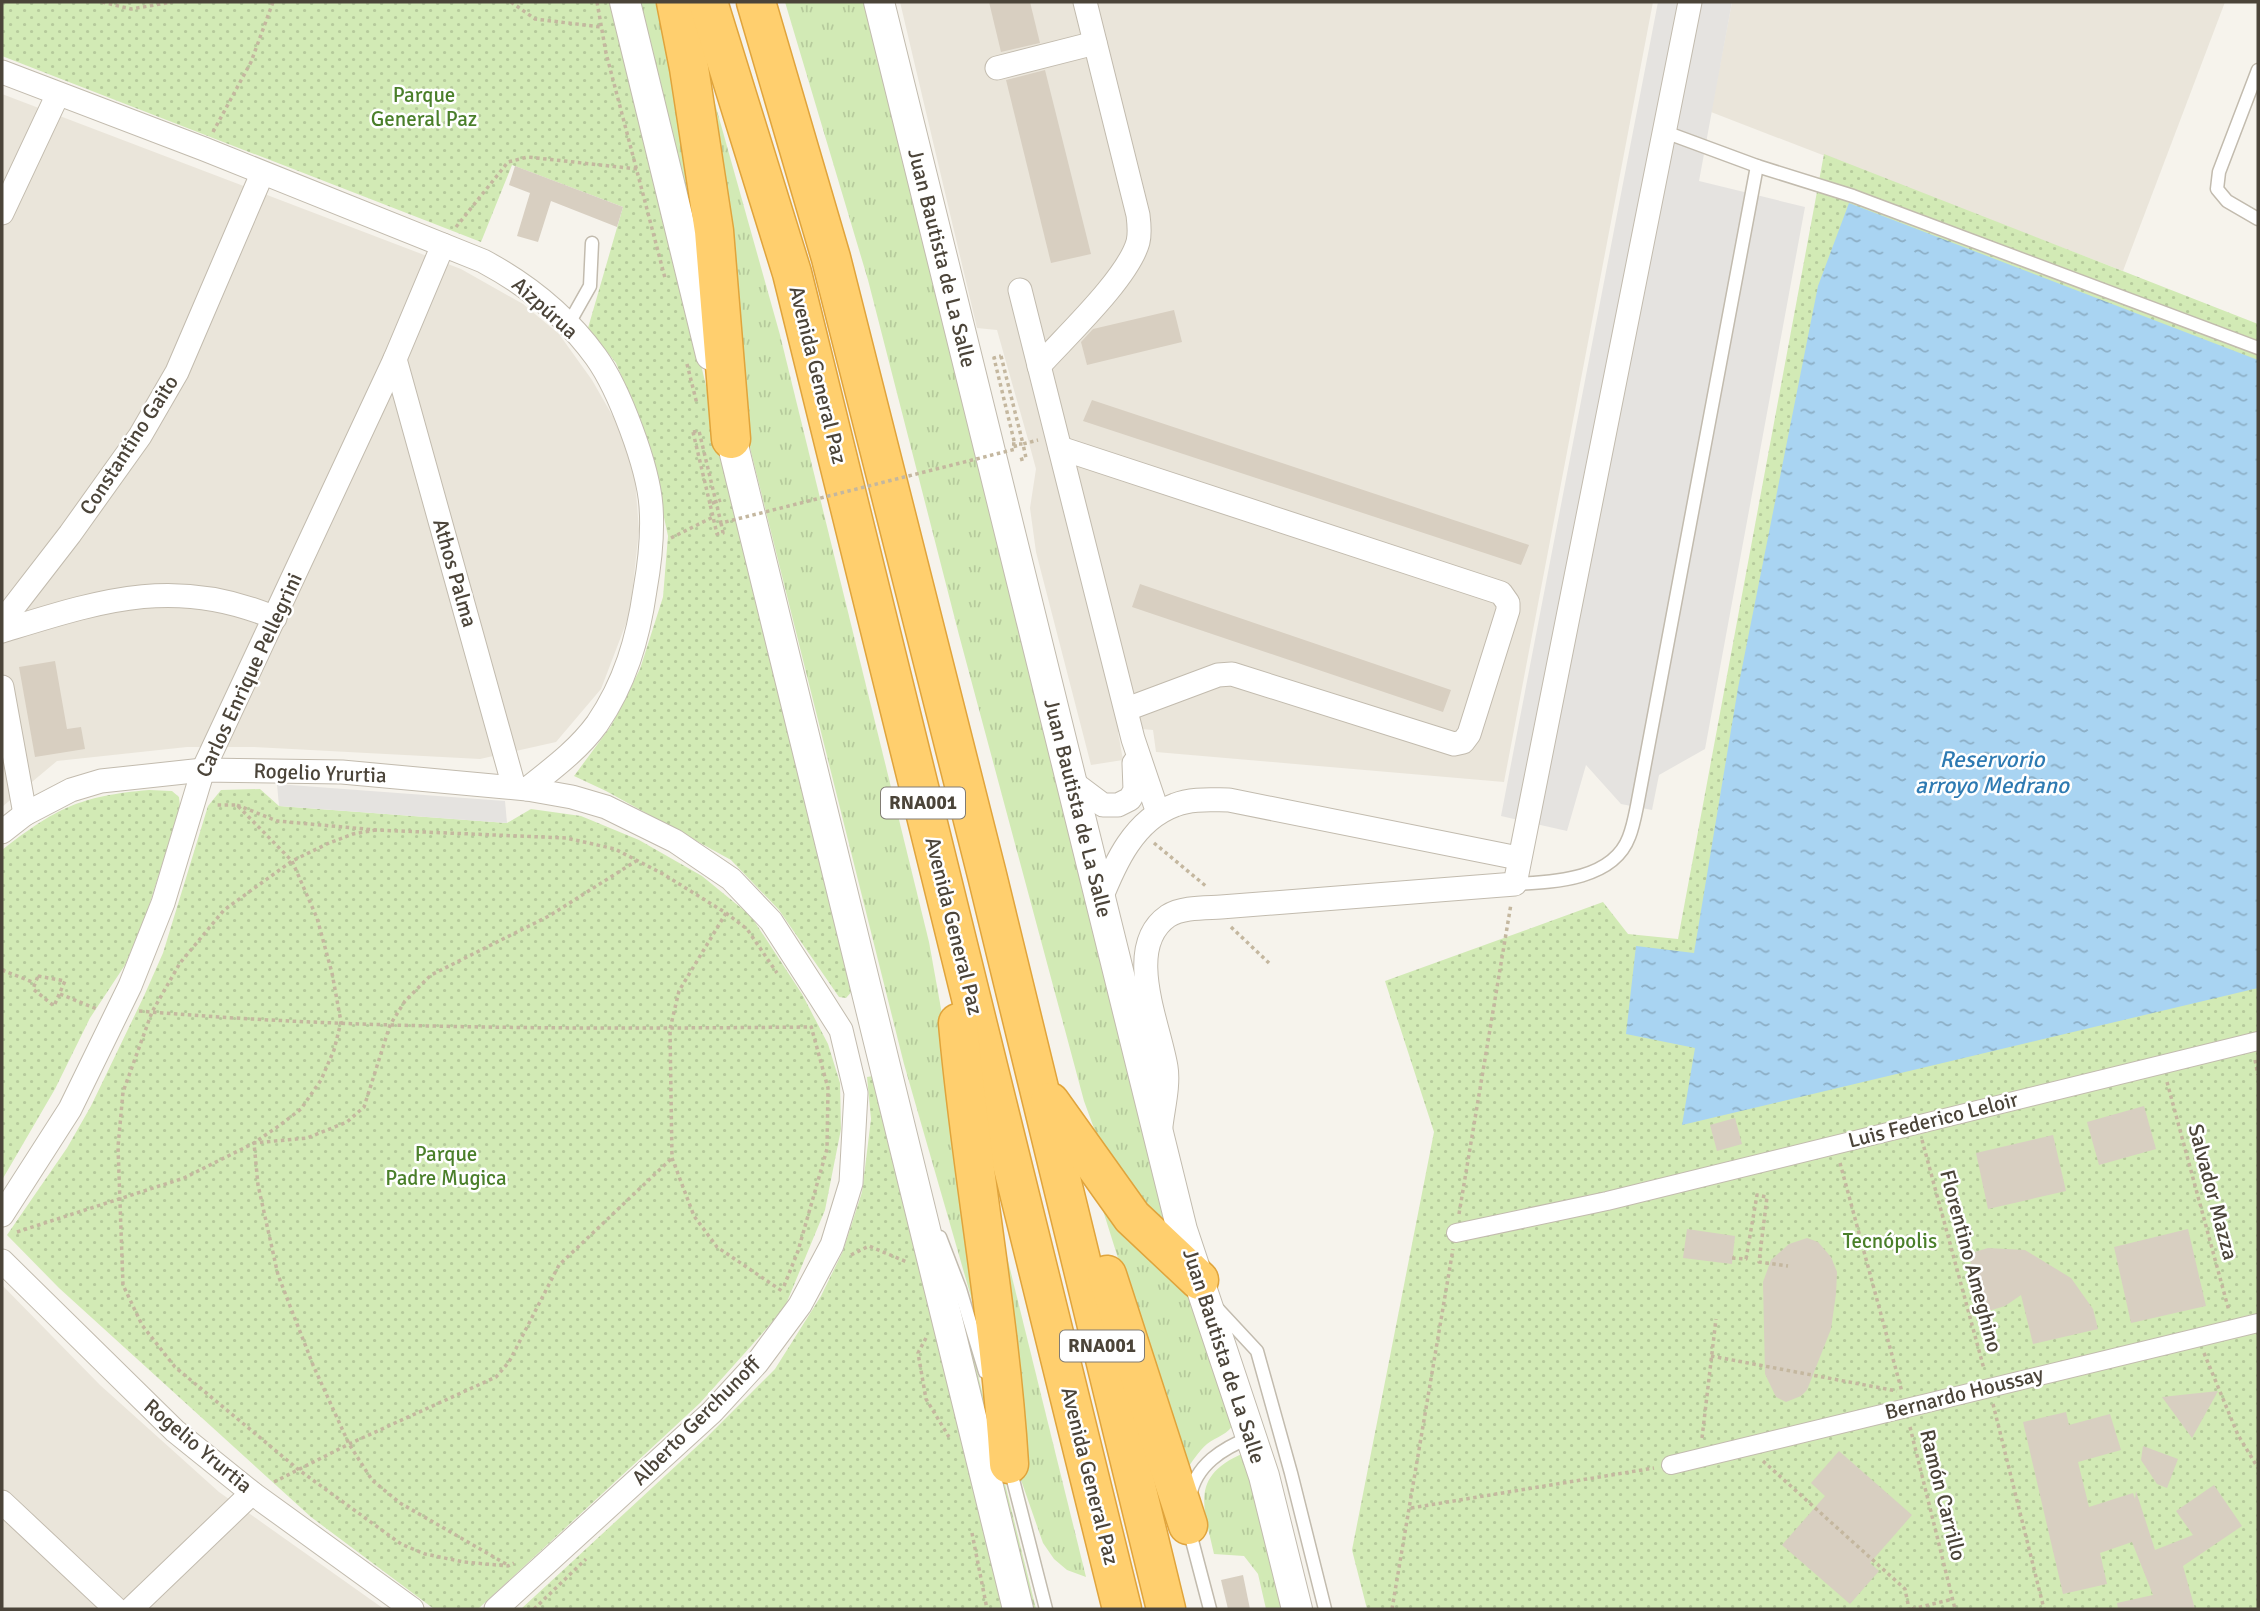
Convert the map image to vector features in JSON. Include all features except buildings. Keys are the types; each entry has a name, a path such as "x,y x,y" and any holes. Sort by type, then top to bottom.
{"highway":[{"path":"676,2 714,231 731,439"},
{"name":"Avenida General Paz","path":"708,2 792,273 1122,1609"},
{"name":"Avenida General Paz","path":"756,2 831,258 984,862 1166,1609"},
{"path":"945,892 961,1058 1005,1395 1009,1464"},
{"path":"1037,1083 1132,1217 1201,1287"},
{"path":"1037,1083 1121,1314 1188,1525"}],"street":[{"path":"625,2 1018,1609"},
{"name":"Juan Bautista de La Salle","path":"879,2 1182,1230 1264,1476 1297,1609"},
{"path":"1039,366 1115,282 1131,261 1139,239 1138,215 1085,2"},
{"path":"1160,1143 1167,1071 1145,972 1149,937 1169,916 1181,911 1221,907 1515,884 1518,858 1690,2"},
{"path":"998,68 1096,43"},
{"name":"Aizpúrua","path":"2,72 484,261 513,277 568,326 597,358 634,435 651,504 652,547 641,620 630,659 615,695 595,726 570,755 521,788"},
{"path":"2,213 58,94"},
{"name":"Constantino Gaito","path":"2,622 71,534 140,436 177,372 262,174"},
{"name":"Carlos Enrique Pellegrini","path":"4,1225 70,1109 149,944 203,770 395,359 443,245"},
{"path":"1020,290 1133,739 1158,813"},
{"name":"Athos Palma","path":"395,359 521,788"},
{"path":"1060,448 1501,593 1508,603 1469,734 1463,742 1454,744 1232,674 1218,675 1127,709"},
{"path":"2,631 87,605 126,597 165,595 252,608 275,618"},
{"path":"2,687 25,814"},
{"path":"1071,781 1103,805 1118,805 1130,799 1135,790 1133,739"},
{"name":"Rogelio Yrurtia","path":"2,832 25,814 71,789 101,781 203,770 342,772 521,788"},
{"name":"Alberto Gerchunoff","path":"496,1609 523,1571 712,1412 758,1363 800,1305 832,1245 851,1183 856,1093 841,1031 771,921 731,879 675,841 606,807 521,788"},
{"path":"1100,901 1118,858 1139,830 1158,813 1177,804 1200,800 1229,800 1518,858"},
{"path":"841,1031 874,1023"},
{"name":"Luis Federico Leloir","path":"1456,1233 1607,1201 2258,1041"},
{"name":"Rogelio Yrurtia","path":"2,1261 175,1431 252,1493 412,1609"},
{"name":"Bernardo Houssay","path":"1671,1465 1747,1446 1904,1400 1989,1387 2258,1323"},
{"path":"131,1609 252,1493"},
{"path":"2,1502 116,1609"}],"lane":[{"path":"2258,70 2219,172 2217,189 2227,201 2258,219"},
{"path":"1665,132 1757,166 1853,196 2258,348"},
{"path":"1515,884 1553,882 1595,871 1615,858 1629,839 1757,166"},
{"path":"568,326 590,286 592,243"},
{"path":"903,1142 960,1289 1046,1609"},
{"path":"1201,1287 1257,1351 1325,1609"},
{"path":"1210,1609 1188,1525 1190,1493 1195,1479 1208,1461 1233,1444 1251,1437"}],"path":[{"path":"102,2 131,9 172,2"},
{"path":"204,149 251,62 273,2"},
{"path":"511,2 535,19 602,27"},
{"path":"443,245 508,162 528,157 666,173"},
{"path":"1001,356 1023,444 1026,458 1019,460 994,358 1001,356"},
{"path":"699,431 723,533 717,534 709,503 693,432 699,431"},
{"path":"1023,444 1029,443"},
{"path":"721,523 1016,449"},
{"path":"709,503 722,500"},
{"path":"652,547 713,517"},
{"path":"193,804 237,805 277,821 376,830 566,838 615,849 726,913 747,929 778,975"},
{"path":"4,1225 118,1200 184,1178 254,1143 301,1109 321,1080 334,1050 341,1022 332,973 317,918 292,861 237,805"},
{"path":"376,830 353,834 292,861 224,910 180,962 152,1012 123,1092 118,1147 122,1285 142,1325 175,1367 299,1471 401,1544 425,1554 464,1562 508,1566 523,1571"},
{"path":"254,1143 307,1138 348,1122 364,1107 390,1025 405,1001 430,975 549,916 636,860"},
{"path":"726,913 679,990 670,1029 672,1158 694,1216 718,1247 782,1291"},
{"path":"2,970 35,983"},
{"path":"38,976 65,981 60,993 54,1006 33,989 38,976"},
{"path":"60,993 117,1013 152,1012 390,1025 670,1029 812,1027"},
{"path":"776,1300 798,1251 827,1149 828,1088 812,1027 807,1018"},
{"name":"Salvador Mazza","path":"2162,1063 2234,1329"},
{"name":"Florentino Ameghino","path":"1918,1125 1989,1387 2043,1609"},
{"path":"254,1143 258,1185 278,1275 313,1364 349,1444 372,1480 400,1503 508,1566 523,1571"},
{"name":"Ramón Carrillo","path":"1835,1144 1904,1400 1955,1609"},
{"path":"252,1493 349,1444 496,1377 509,1362 559,1265 672,1158"},
{"path":"1732,1258 1746,1259 1757,1195 1767,1197 1759,1262 1788,1266"},
{"path":"1700,1458 1716,1319"},
{"path":"929,1334 918,1353 926,1399 951,1443"},
{"path":"2201,1337 2206,1361 2233,1423 2258,1468"},
{"path":"1710,1356 1904,1400"},
{"path":"1747,1446 1905,1589 1910,1609 1953,1599"},
{"path":"1411,1508 1671,1465"},
{"path":"971,1530 987,1609"}],"shaded area":[{"path":"900,2 1653,2 1504,782 1156,752 1153,730 1131,728 1118,732 1123,760 1091,765 1036,552 1030,508 1036,469 997,330 977,328"},
{"path":"1658,2 1732,2 1699,181 1805,207 1705,749 1659,775 1652,810 1621,804 1586,765 1567,831 1501,816"},
{"path":"1732,2 2225,2 2123,271 1711,112"},
{"path":"2,94 461,269 523,304 559,334 592,380 623,434 635,479 639,530 630,613 601,689 556,742 480,759 254,747 187,747 57,761 2,807"},
{"path":"277,784 505,801 507,823 279,806"},
{"path":"2,1285 100,1385 219,1492 384,1609 2,1609"}],"green space":[{"name":"Parque General Paz","path":"2,2 612,2 854,989 846,998 839,997 779,910 731,860 574,776 611,726 640,669 663,597 668,536 653,466 616,363 588,328 623,207 512,165 481,242 2,56"},
{"path":"638,2 662,2 707,275"},
{"path":"785,2 865,2 1169,1235 1099,1142 1084,1101 959,635 868,280"},
{"path":"705,68 780,335 929,942 947,1042 988,1356 904,1064 745,428"},
{"name":"Tecnópolis","path":"1824,154 2258,324 2258,1609 1367,1609 1352,1550 1434,1132 1385,981 1603,902 1628,934 1678,939"},
{"name":"Parque Padre Mugica","path":"260,789 279,806 507,823 531,809 581,816 639,840 702,876 751,916 802,994 828,1044 840,1083 841,1129 825,1210 784,1309 700,1403 478,1609 434,1609 311,1517 59,1288 7,1235 67,1148 91,1106 144,996 163,953 208,806 221,790"},
{"path":"149,790 172,791 179,797 180,807 144,922 125,965 90,1018 55,1089 2,1180 2,850 38,824 70,806 105,796"},
{"path":"873,1076 1005,1609 521,1609 706,1438 775,1369 821,1296 843,1251 862,1192 871,1119 867,1077"},
{"path":"992,1196 1086,1577 1067,1570 1054,1559 1043,1543 1021,1480"},
{"path":"1101,1204 1185,1288 1192,1301 1234,1423 1226,1433 1204,1447 1185,1472"},
{"path":"971,1347 1036,1609 1031,1609 967,1348"},
{"path":"1244,1453 1285,1609 1266,1609 1258,1574 1244,1556 1214,1554 1204,1507 1208,1482 1227,1462"}],"water":[{"name":"Reservorio arroyo Medrano","path":"1849,203 2258,360 2258,988 1682,1125 1695,1048 1626,1034 1636,946 1694,953 1738,688 1818,286"}]}
